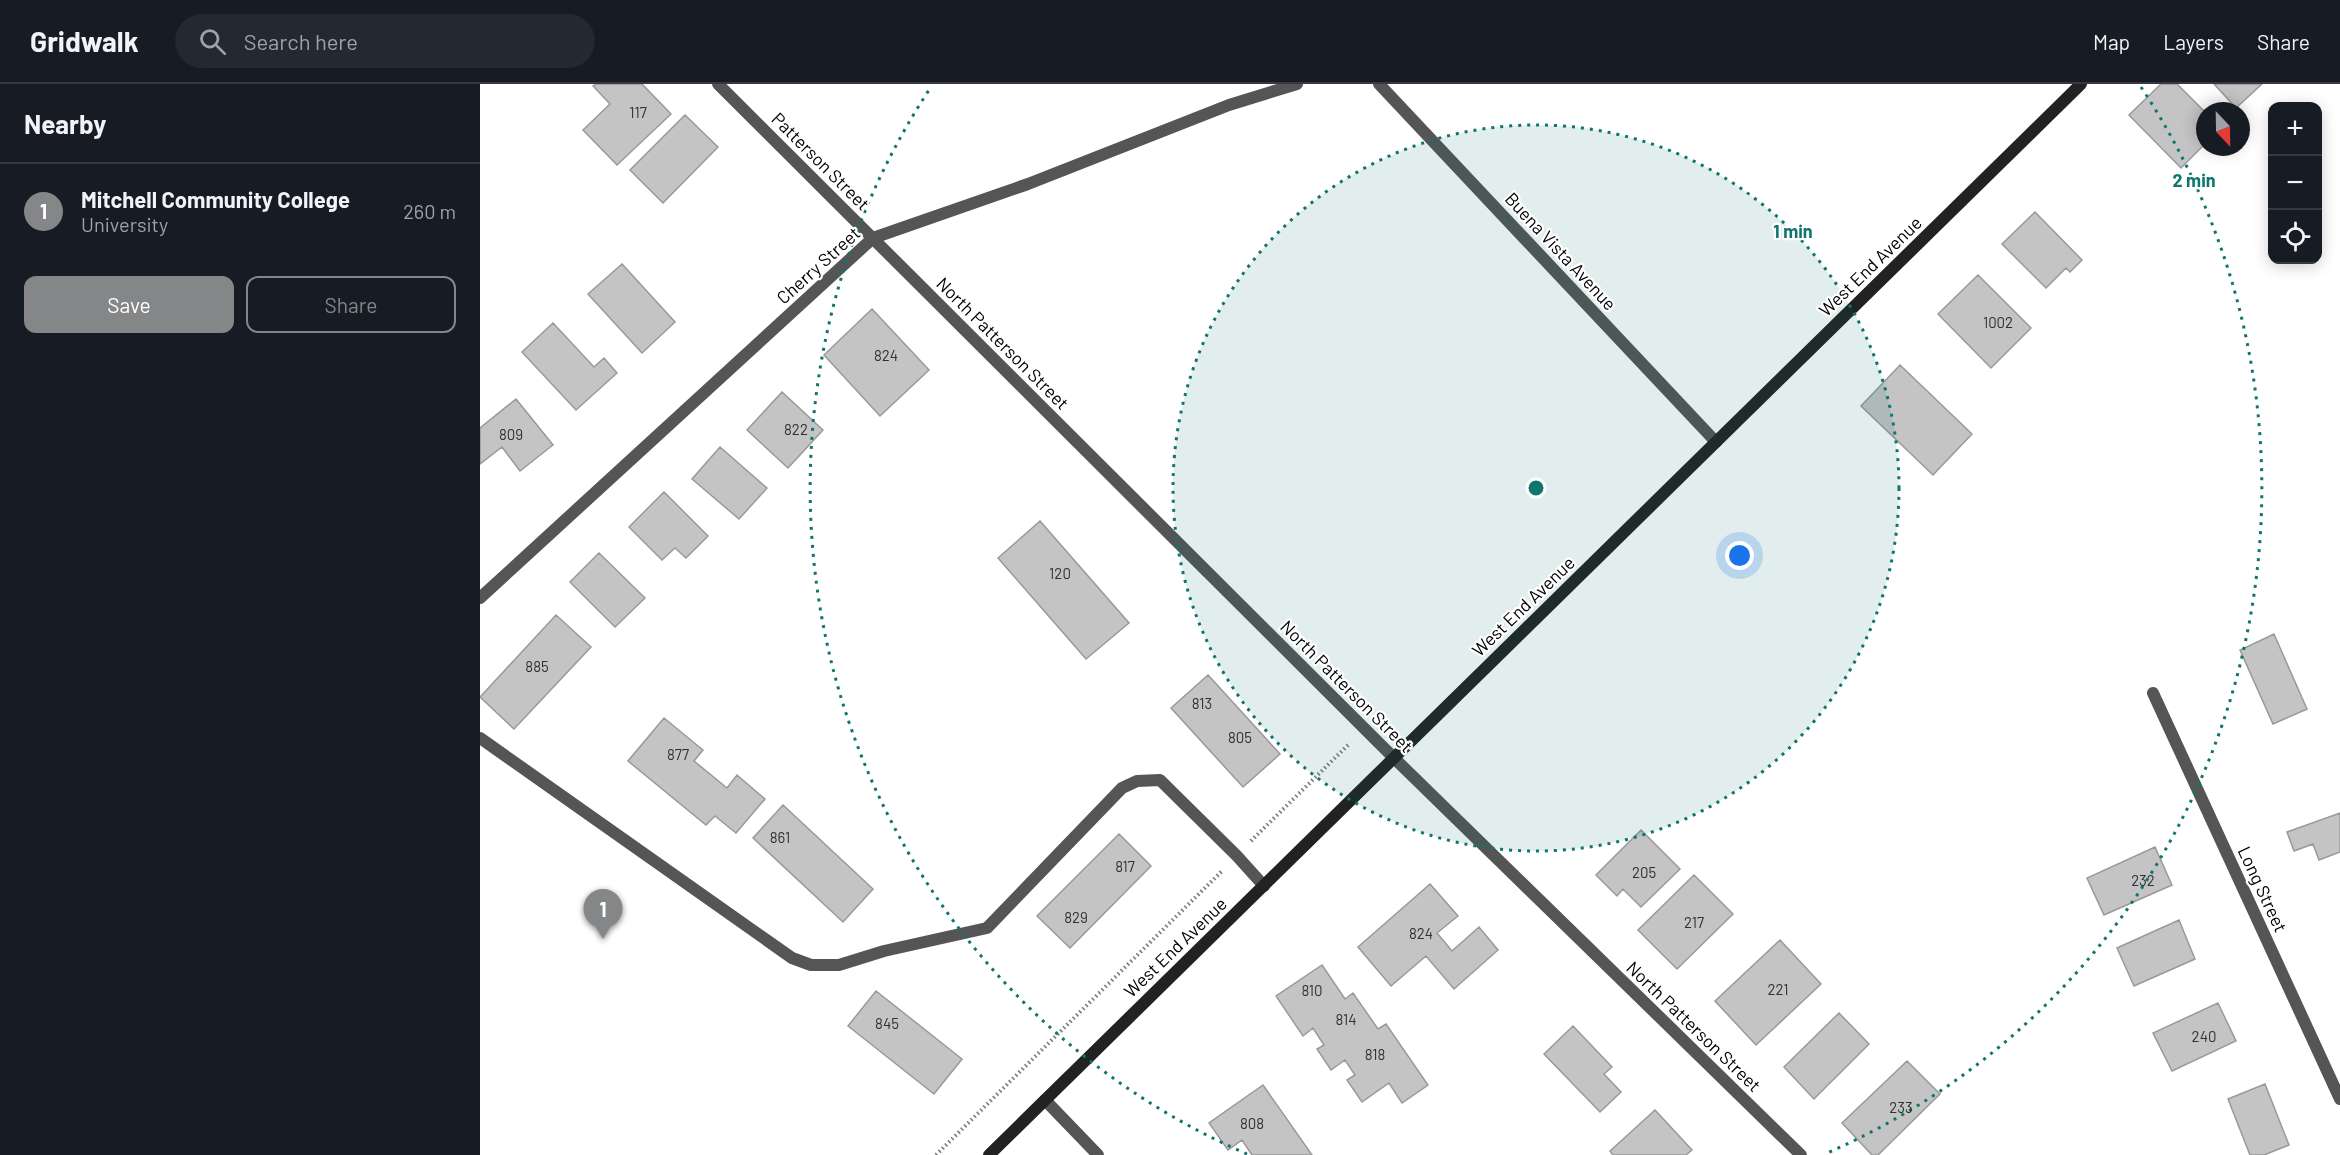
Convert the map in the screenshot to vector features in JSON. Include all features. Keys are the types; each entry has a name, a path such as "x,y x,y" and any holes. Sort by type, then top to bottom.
{"main road":[{"name":"West End Avenue","path":"989,1155 2082,84"}],"street":[{"name":"Patterson Street","path":"718,84 873,238"},
{"name":"Cherry Street","path":"480,598 873,238 1028,184 1229,105 1297,84"},
{"name":"Buena Vista Avenue","path":"1379,84 1716,442"},
{"name":"North Patterson Street","path":"873,238 1394,758 1801,1155"},
{"name":"Long Street","path":"2153,693 2340,1099"},
{"path":"480,738 792,958 811,965 839,965 884,951 987,928 1122,788 1137,781 1160,780 1264,886"},
{"path":"1045,1100 1098,1155"}],"path":[{"path":"936,1155 1351,742"}],"building":[{"path":"596,84 642,84 671,114 617,165 583,130 610,104 593,86"},
{"path":"2161,84 2177,84 2196,103 2196,153 2181,168 2129,115"},
{"path":"2214,84 2262,84 2242,102 2230,102"},
{"path":"685,115 718,147 663,203 630,170"},
{"path":"2035,212 2082,260 2070,272 2066,268 2046,288 2002,244"},
{"path":"622,264 675,322 642,353 588,294"},
{"path":"1978,275 2031,328 1991,368 1938,314"},
{"path":"872,309 929,370 880,416 824,355"},
{"path":"553,323 594,367 604,358 617,373 576,410 522,352"},
{"path":"1900,365 1972,434 1933,475 1861,406"},
{"path":"782,392 823,430 788,468 747,430"},
{"path":"516,399 553,445 520,471 502,447 480,464 480,428"},
{"path":"720,447 767,488 739,519 692,479"},
{"path":"664,492 708,536 686,558 675,548 662,560 629,527"},
{"path":"1040,521 1129,623 1086,659 998,558"},
{"path":"599,553 645,598 615,627 570,582"},
{"path":"556,615 591,647 514,729 480,697"},
{"path":"2274,634 2307,709 2273,724 2240,650"},
{"path":"1208,675 1280,754 1243,787 1171,708"},
{"path":"664,718 703,750 694,761 727,788 737,775 765,799 736,833 715,816 706,825 628,761"},
{"path":"783,805 873,889 843,922 753,838"},
{"path":"2340,813 2340,852 2319,860 2313,844 2294,851 2287,832"},
{"path":"1641,830 1680,869 1641,907 1623,889 1617,896 1596,875"},
{"path":"1119,834 1151,866 1070,948 1037,916"},
{"path":"2155,847 2172,885 2104,915 2087,878"},
{"path":"1694,875 1733,914 1677,969 1638,930"},
{"path":"1430,884 1458,916 1437,933 1452,951 1479,927 1498,950 1454,989 1426,956 1391,986 1358,947"},
{"path":"2179,920 2195,959 2134,986 2117,948"},
{"path":"1780,940 1821,984 1756,1045 1715,1001"},
{"path":"1322,965 1345,999 1353,993 1378,1029 1386,1024 1428,1085 1402,1103 1389,1083 1362,1102 1347,1080 1355,1075 1345,1060 1331,1070 1317,1049 1324,1045 1313,1028 1303,1036 1276,996"},
{"path":"876,991 962,1059 934,1094 848,1026"},
{"path":"2218,1003 2236,1041 2172,1071 2153,1033"},
{"path":"1839,1013 1869,1044 1814,1099 1784,1067"},
{"path":"1573,1026 1612,1067 1604,1074 1621,1092 1600,1112 1544,1054"},
{"path":"1907,1061 1940,1094 1878,1155 1872,1155 1842,1123"},
{"path":"2265,1084 2289,1145 2264,1155 2250,1155 2228,1099"},
{"path":"1263,1085 1312,1155 1252,1155 1242,1140 1228,1150 1209,1123"},
{"path":"1655,1110 1692,1150 1686,1155 1613,1155 1610,1151"}],"place":[{"name":"Mitchell Community College","path":"603,939"}]}
